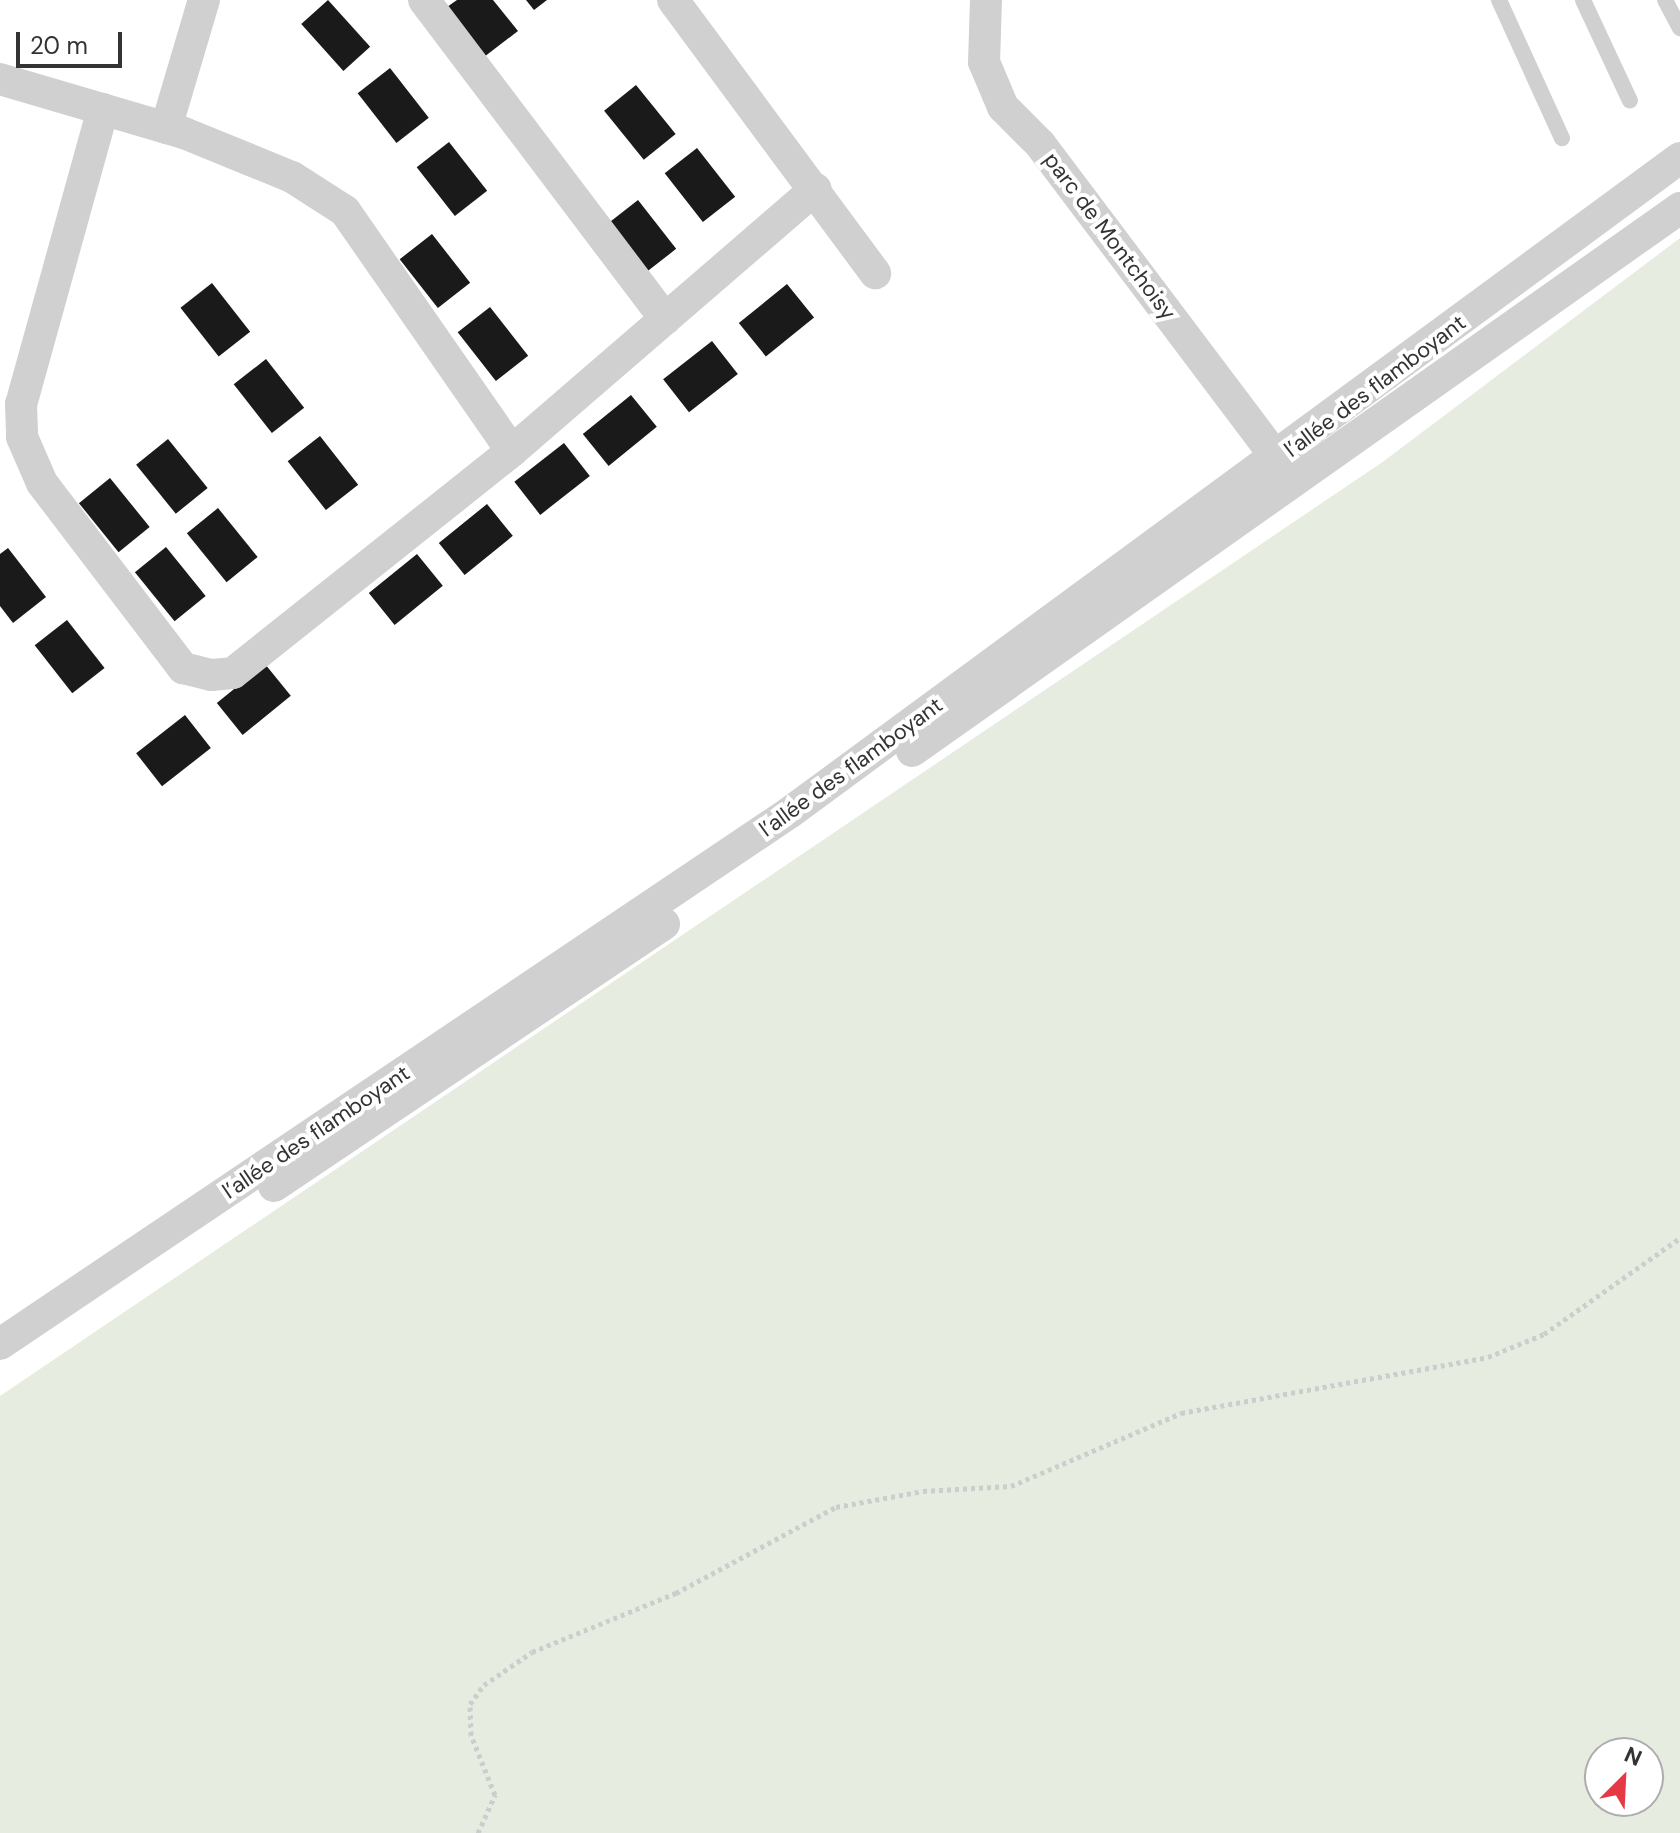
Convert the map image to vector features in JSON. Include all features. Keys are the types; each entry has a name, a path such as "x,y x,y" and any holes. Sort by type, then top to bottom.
{"street":[{"path":"166,128 204,0"},
{"path":"424,0 665,319"},
{"path":"673,0 875,273"},
{"name":"parc de Montchoisy","path":"986,0 984,62 1003,107 1040,144 1287,471"},
{"path":"0,79 166,128 292,177 345,211 512,451"},
{"path":"103,109 21,404 22,437 42,483 183,668 233,673 512,451 815,189"},
{"name":"l’allée des flamboyant","path":"0,1369 547,1005 1287,471 1680,158"},
{"name":"l’allée des flamboyant","path":"0,1344 1680,208"}],"lane":[{"path":"1499,0 1562,138"},
{"path":"1583,0 1630,101"},
{"path":"1665,0 1680,28"}],"path":[{"path":"478,1833 495,1795 471,1735 470,1704 484,1685 532,1652 676,1593 836,1507 923,1491 1011,1486 1181,1413 1488,1357 1544,1334 1680,1238"}],"shaded area":[{"path":"1680,238 1680,1833 0,1833 0,1396 1384,461"}],"building":[{"path":"328,0 370,47 343,71 301,24"},
{"path":"457,0 493,0 518,31 484,57 447,7"},
{"path":"526,0 547,0 534,10"},
{"path":"390,68 429,118 396,143 358,93"},
{"path":"636,85 676,134 644,160 604,111"},
{"path":"449,142 487,191 455,216 417,167"},
{"path":"697,148 735,197 703,222 665,173"},
{"path":"638,200 676,249 644,274 606,225"},
{"path":"432,234 470,283 438,308 400,259"},
{"path":"212,283 250,332 219,356 180,308"},
{"path":"787,284 814,317 766,356 739,323"},
{"path":"490,307 528,356 496,381 458,332"},
{"path":"712,341 738,374 689,412 663,379"},
{"path":"266,359 304,408 272,433 234,384"},
{"path":"631,395 657,427 609,466 583,434"},
{"path":"320,436 358,485 326,510 288,461"},
{"path":"168,439 208,488 176,514 136,465"},
{"path":"564,443 590,476 540,515 514,482"},
{"path":"110,478 150,527 119,552 79,503"},
{"path":"487,504 513,536 465,575 439,543"},
{"path":"218,508 258,557 227,582 187,533"},
{"path":"166,547 206,596 175,621 135,572"},
{"path":"8,548 46,597 13,623 0,606 0,554"},
{"path":"417,554 443,586 395,625 369,593"},
{"path":"67,620 105,668 72,693 35,645"},
{"path":"265,664 291,696 243,735 217,703"},
{"path":"185,715 211,748 162,786 136,753"}]}
